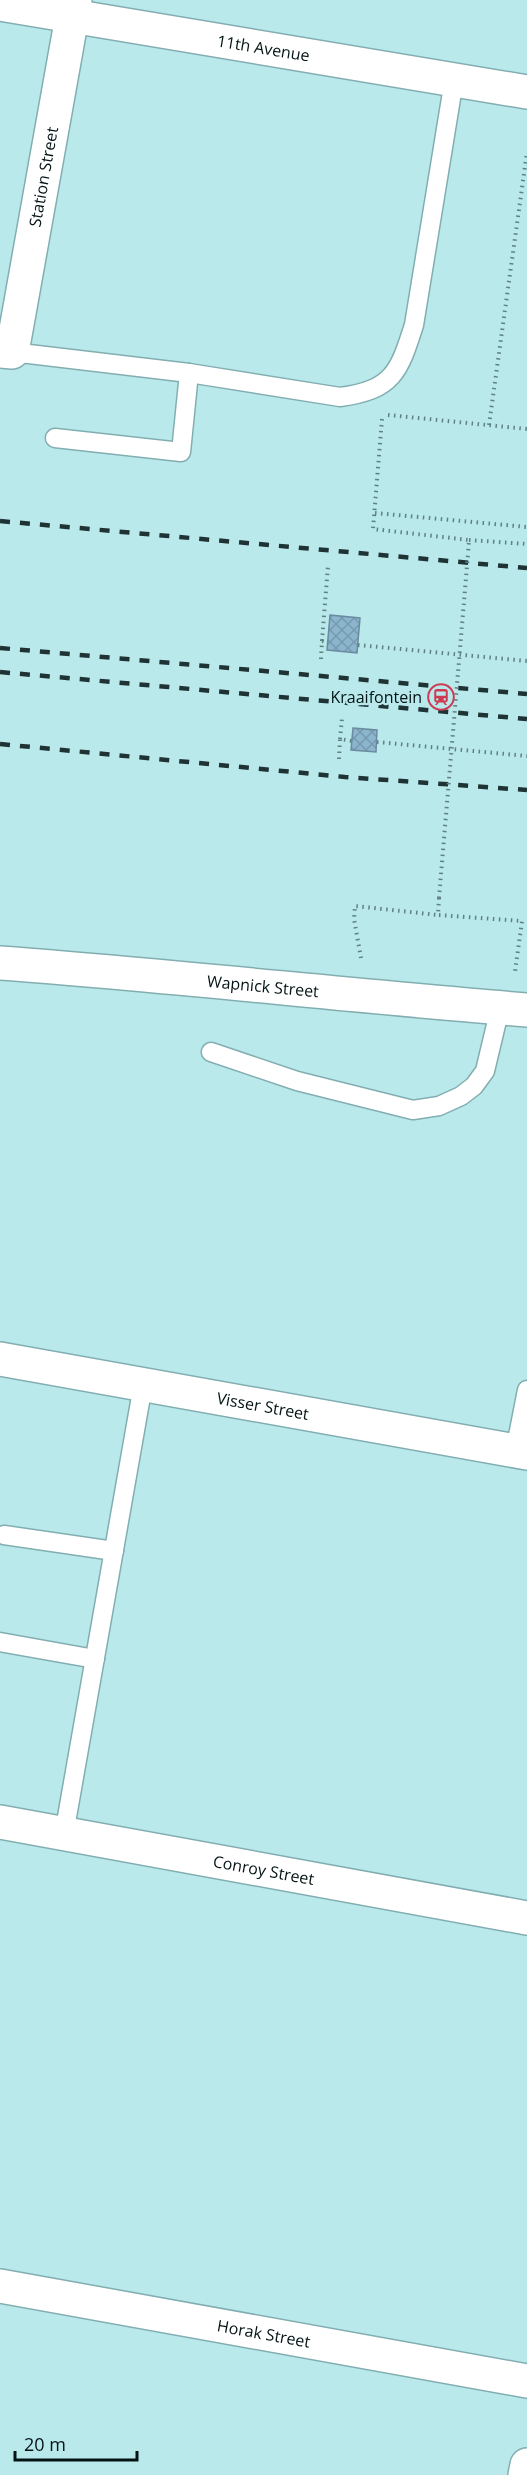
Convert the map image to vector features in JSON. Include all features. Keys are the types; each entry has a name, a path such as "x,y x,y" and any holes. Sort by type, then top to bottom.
{"street":[{"name":"11th Avenue","path":"0,4 74,8 454,81 527,92"},
{"name":"Station Street","path":"6,352 74,8"},
{"name":"Wapnick Street","path":"0,963 127,972 272,988 514,999"},
{"name":"Visser Street","path":"0,1359 521,1452"},
{"name":"Conroy Street","path":"0,1822 527,1918"},
{"name":"Horak Street","path":"0,2286 527,2381"},
{"path":"525,2475 527,2465"}],"lane":[{"path":"6,352 189,374 340,397 364,394 379,386 394,374 404,358 414,325 454,81"},
{"path":"54,438 181,452 189,374"},
{"path":"211,1052 297,1081 413,1110 439,1106 461,1096 474,1086 485,1071 514,999"},
{"path":"64,1834 143,1384"},
{"path":"521,1452 527,1390"},
{"path":"4,1534 114,1551"},
{"path":"0,1642 95,1659"}],"path":[{"path":"489,425 527,152"},
{"path":"527,429 383,415 373,529 527,544"},
{"path":"375,513 527,526"},
{"path":"438,915 469,540"},
{"path":"321,659 325,641 328,566"},
{"path":"358,645 527,661"},
{"path":"339,759 342,718"},
{"path":"340,739 352,741"},
{"path":"377,742 527,756"},
{"path":"360,965 361,954 354,919 355,906 522,921 514,999"}],"building":[{"path":"330,615 360,618 357,653 327,650"},
{"path":"353,728 377,730 376,752 351,750"}],"railway":[{"path":"0,521 527,568"},
{"path":"0,648 527,694"},
{"path":"0,672 527,719"},
{"path":"0,744 345,777 527,790"}],"place":[{"name":"Kraaifontein","path":"441,697"}]}
